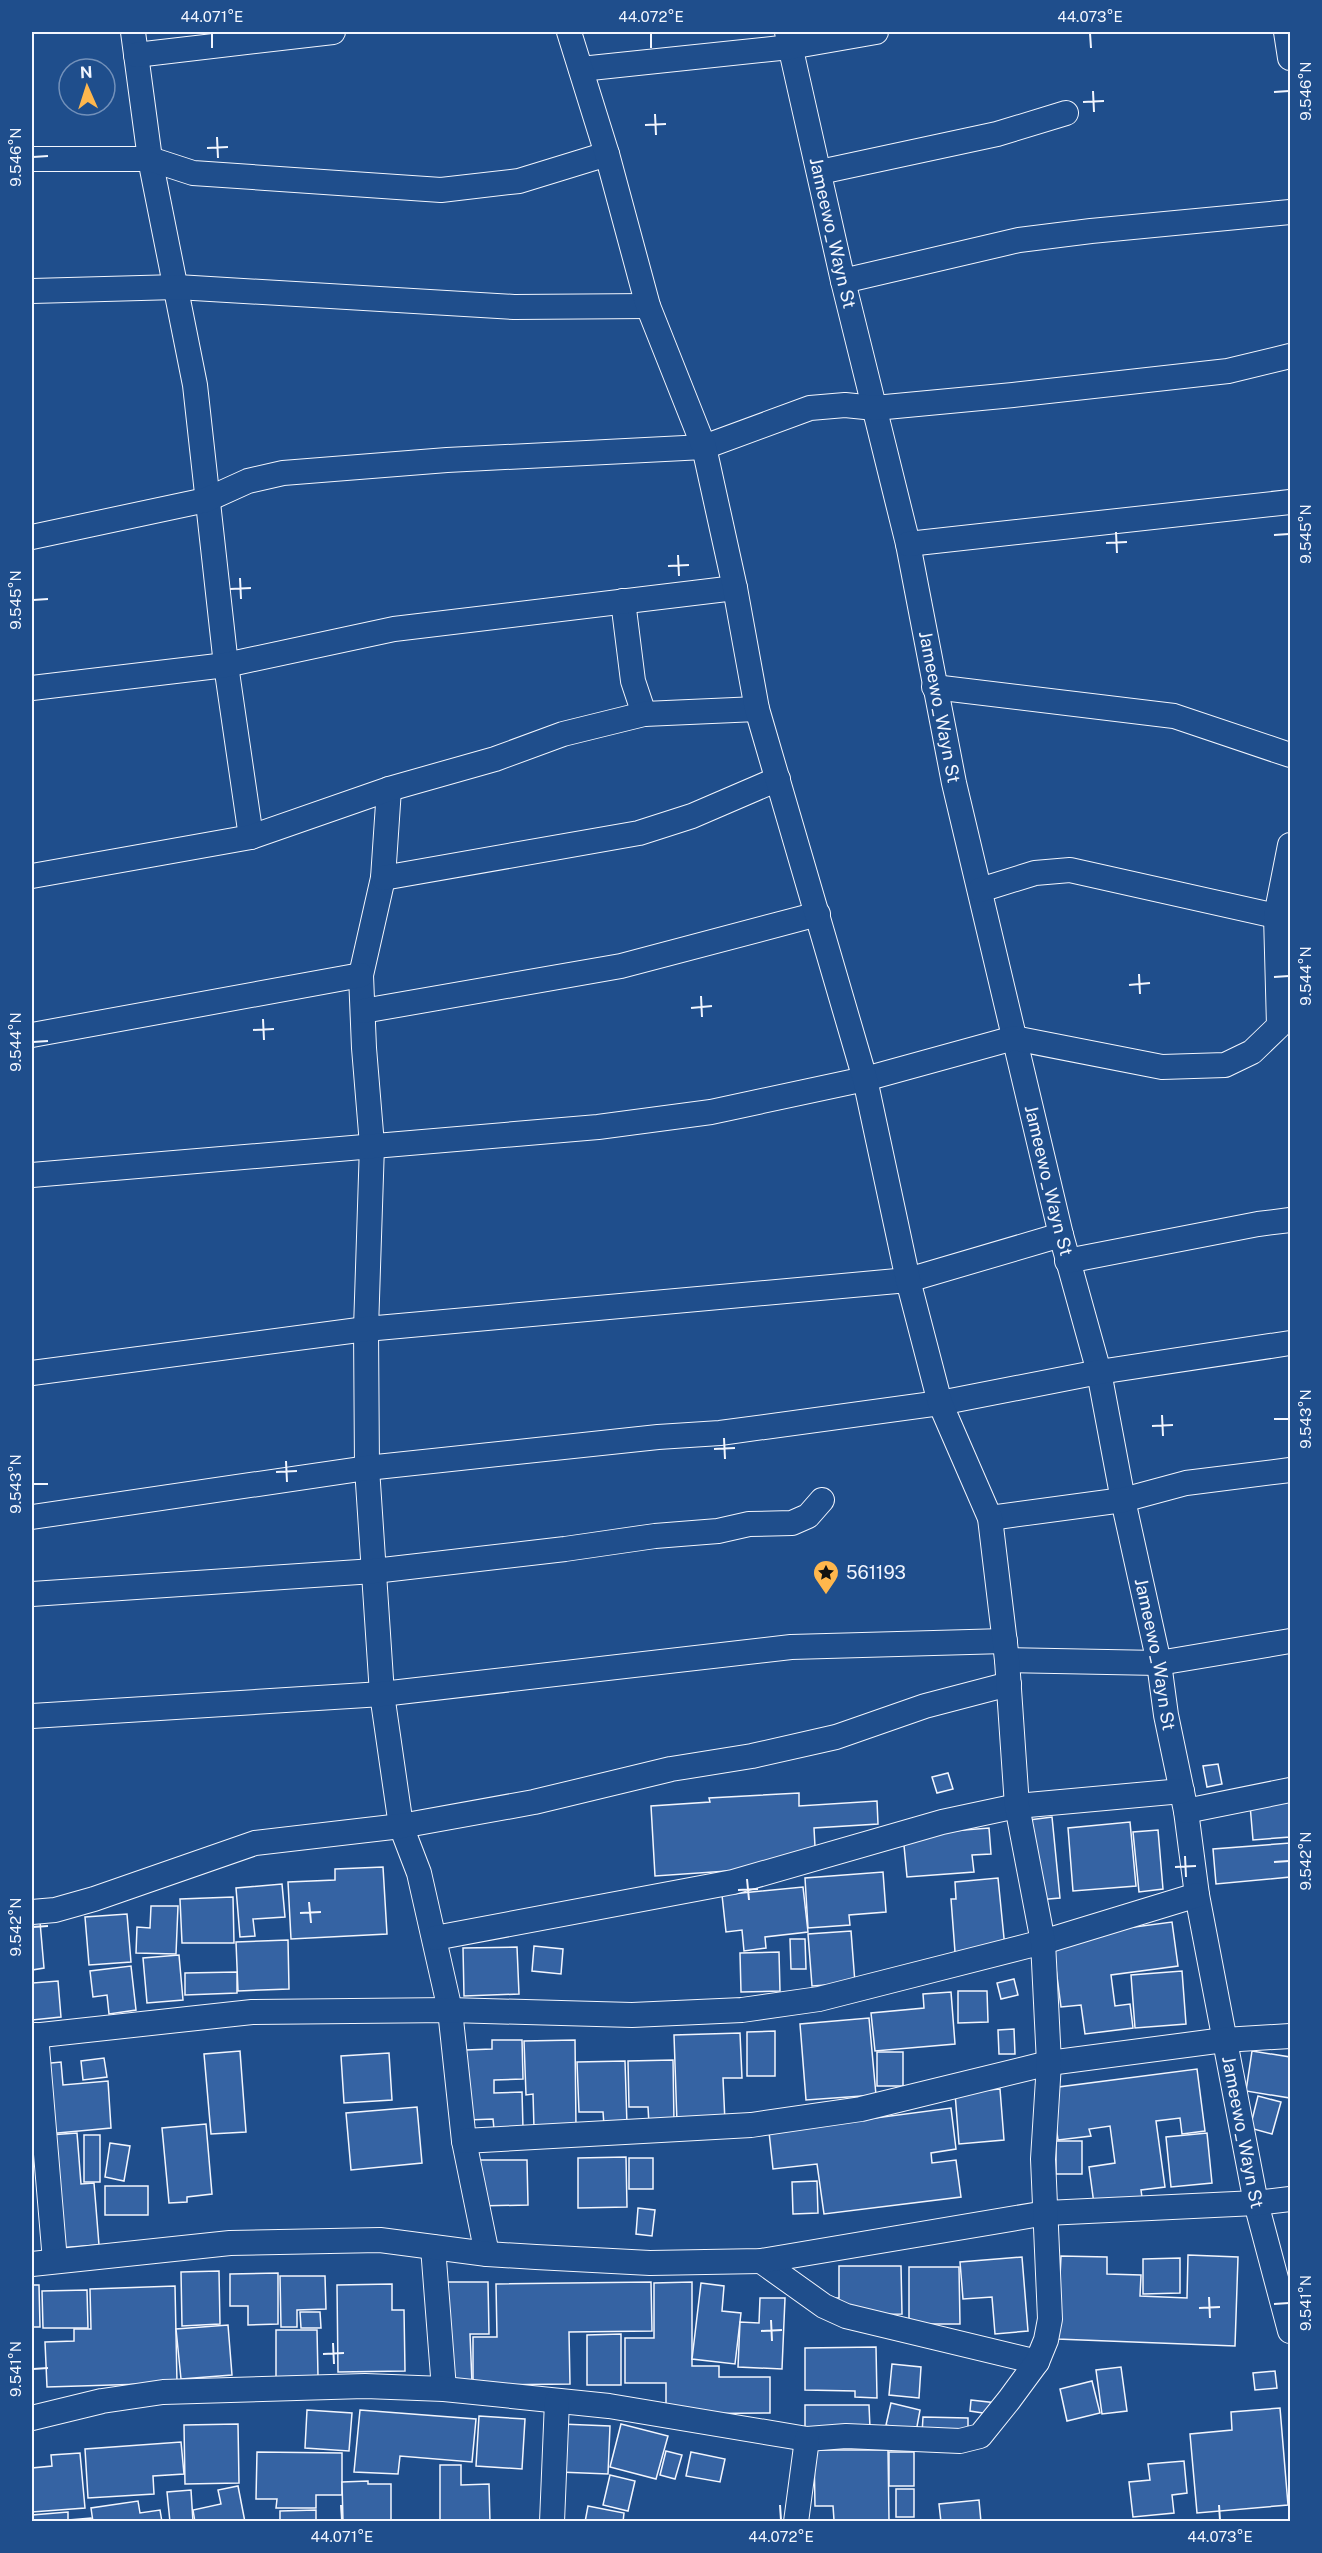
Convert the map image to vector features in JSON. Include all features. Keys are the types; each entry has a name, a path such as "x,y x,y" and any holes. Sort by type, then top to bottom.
{"street":[{"path":"133,32 150,159 195,385 226,665 251,837"},
{"path":"136,55 333,32"},
{"path":"32,2418 102,2402 164,2392 365,2386 444,2389 660,2413 807,2439 846,2436 960,2441 980,2436 1037,2362 1046,2340 1050,2319 1043,2159 1049,2063 1043,1942 1017,1806 1007,1662 990,1518 940,1403 908,1280 865,1079 757,709 735,588 704,447 648,306 607,154 569,32"},
{"path":"581,69 789,39 876,32"},
{"path":"1286,32 1290,58"},
{"name":"Jameewo_Wayn St","path":"789,39 843,281 909,544 934,687 954,783 1067,1261 1099,1372 1123,1500 1160,1662 1166,1715 1184,1801 1197,1895 1256,2203 1290,2331"},
{"path":"820,172 997,134 1066,113"},
{"path":"32,159 150,159 193,173 441,190 519,181 607,154"},
{"path":"843,281 1019,240 1290,212"},
{"path":"32,291 177,287 514,307 648,306"},
{"path":"32,537 206,500 248,481 283,473 447,460 704,447 810,408 844,405 875,408 1228,372 1290,356"},
{"path":"909,544 1290,502"},
{"path":"32,688 226,665 394,629 735,588"},
{"path":"623,601 633,681 644,714"},
{"path":"934,687 1174,716 1290,755"},
{"path":"32,876 251,837 389,789 495,759 563,734 644,714 757,709"},
{"path":"383,878 639,833 692,816 778,779"},
{"path":"389,789 383,878 362,975 372,1145 366,1329 367,1468 382,1694 401,1826 419,1873 450,2010 464,2141 487,2254"},
{"path":"32,1175 598,1126 711,1112 865,1079 1014,1038 1162,1067 1225,1065 1252,1052 1285,1026 1276,916 1290,845"},
{"path":"980,890 1035,873 1070,870 1276,916"},
{"path":"363,1011 621,966 818,914"},
{"path":"32,1035 362,975"},
{"path":"1067,1261 1258,1224 1290,1220"},
{"path":"32,1373 366,1329 908,1280 1061,1234"},
{"path":"32,1517 367,1468 658,1437 720,1433 940,1403 1099,1372 1290,1343"},
{"path":"990,1518 1123,1500 1186,1483 1290,1470"},
{"path":"32,1594 374,1571 565,1550 655,1536 718,1531 750,1524 792,1523 808,1516 822,1500"},
{"path":"32,1716 382,1694 791,1647 1007,1662 1160,1662 1290,1641"},
{"path":"32,1912 55,1910 94,1899 255,1843 401,1826 534,1802 671,1770 752,1756 836,1737 925,1706 1007,1662"},
{"path":"435,1938 733,1882 942,1822 1017,1806 1184,1801 1290,1790"},
{"path":"1197,1895 1043,1942 819,1999 742,2010 632,2015 450,2010 252,2012 34,2035 43,2262 230,2242 380,2240 487,2254 650,2263 761,2261 1046,2213 1256,2203 1290,2199"},
{"path":"464,2141 751,2126 861,2109 1049,2063 1224,2040 1290,2036"},
{"path":"433,2247 444,2389"},
{"path":"761,2261 824,2306 846,2316 1037,2362"},
{"path":"552,2522 557,2401"},
{"path":"796,2522 807,2439"}],"building":[{"path":"1218,1764 1222,1784 1207,1787 1203,1766"},
{"path":"948,1773 953,1789 937,1793 932,1777"},
{"path":"799,1793 799,1806 877,1801 878,1824 814,1828 816,1865 655,1876 651,1806 710,1802 709,1798"},
{"path":"1290,1802 1290,1837 1253,1840 1250,1805"},
{"path":"1052,1817 1060,1898 1037,1900 1029,1820"},
{"path":"1130,1822 1136,1886 1073,1891 1068,1828"},
{"path":"989,1828 991,1854 972,1855 974,1872 907,1877 903,1835"},
{"path":"1158,1830 1163,1889 1139,1892 1133,1832"},
{"path":"1290,1843 1290,1877 1216,1884 1213,1849"},
{"path":"383,1867 387,1934 291,1939 288,1882 335,1880 335,1869"},
{"path":"883,1872 886,1912 849,1915 850,1925 808,1928 805,1878"},
{"path":"998,1878 1005,1948 955,1952 951,1899 956,1899 955,1882"},
{"path":"282,1884 285,1917 253,1919 255,1936 240,1937 236,1888"},
{"path":"803,1887 808,1932 765,1937 766,1948 744,1951 742,1930 726,1932 722,1895"},
{"path":"233,1897 234,1943 182,1943 180,1899"},
{"path":"151,1906 178,1906 176,1954 136,1953 137,1927 150,1928"},
{"path":"127,1914 131,1962 89,1965 85,1917"},
{"path":"40,1922 44,1968 32,1970 32,1923"},
{"path":"1172,1922 1178,1966 1111,1975 1115,2006 1130,2004 1133,2028 1085,2034 1081,2005 1061,2007 1052,1938"},
{"path":"851,1931 855,1983 812,1986 808,1934"},
{"path":"790,1939 805,1939 806,1969 791,1969"},
{"path":"288,1940 289,1989 238,1991 236,1942"},
{"path":"534,1946 563,1949 561,1974 532,1971"},
{"path":"517,1947 519,1994 464,1996 463,1948"},
{"path":"779,1952 780,1991 741,1992 740,1953"},
{"path":"179,1955 183,2000 147,2003 143,1958"},
{"path":"131,1966 136,2010 109,2014 107,1995 93,1997 90,1971"},
{"path":"1182,1971 1186,2024 1135,2028 1131,1975"},
{"path":"237,1972 237,1993 185,1995 185,1973"},
{"path":"32,1978 33,1983 58,1981 61,2017 32,2020"},
{"path":"1014,1979 1018,1995 1001,1999 997,1983"},
{"path":"958,1991 987,1991 988,2022 958,2023"},
{"path":"951,1992 955,2044 875,2051 871,2013 924,2008 923,1994"},
{"path":"869,2018 876,2095 806,2100 800,2024"},
{"path":"1014,2029 1015,2054 999,2054 998,2030"},
{"path":"775,2031 775,2076 747,2076 747,2032"},
{"path":"740,2033 742,2078 723,2078 725,2122 677,2123 674,2035"},
{"path":"492,2040 522,2040 523,2079 494,2080 494,2093 522,2092 523,2129 494,2129 493,2119 467,2120 466,2050 492,2049"},
{"path":"575,2040 576,2128 534,2128 533,2094 526,2095 524,2041"},
{"path":"240,2051 246,2132 211,2134 204,2054"},
{"path":"1252,2051 1290,2057 1290,2098 1246,2091"},
{"path":"877,2052 903,2052 903,2086 877,2086"},
{"path":"389,2053 392,2100 344,2103 341,2056"},
{"path":"104,2058 107,2077 83,2080 81,2061"},
{"path":"673,2060 674,2123 649,2124 648,2107 629,2107 628,2061"},
{"path":"625,2061 627,2125 604,2125 603,2112 579,2112 577,2062"},
{"path":"61,2062 63,2085 108,2081 111,2128 47,2134 41,2064"},
{"path":"1197,2069 1205,2131 1182,2134 1180,2118 1156,2121 1165,2187 1141,2190 1142,2197 1094,2204 1089,2167 1115,2163 1110,2126 1089,2129 1091,2136 1058,2140 1051,2088"},
{"path":"1000,2089 1004,2140 959,2144 955,2093"},
{"path":"1258,2096 1281,2102 1272,2134 1250,2128"},
{"path":"417,2107 422,2163 351,2170 346,2113"},
{"path":"951,2108 956,2149 931,2153 932,2163 956,2160 961,2197 824,2214 817,2164 773,2169 769,2132"},
{"path":"206,2124 212,2194 187,2197 187,2202 169,2203 162,2128"},
{"path":"77,2133 81,2184 94,2183 99,2245 57,2248 49,2135"},
{"path":"1207,2133 1212,2183 1171,2187 1166,2137"},
{"path":"84,2135 100,2135 100,2182 84,2182"},
{"path":"1056,2141 1082,2141 1082,2174 1056,2174"},
{"path":"110,2143 130,2146 124,2181 105,2177"},
{"path":"626,2157 627,2207 578,2208 578,2158"},
{"path":"629,2158 653,2158 653,2189 629,2189"},
{"path":"475,2160 527,2160 528,2205 476,2206"},
{"path":"817,2181 818,2213 793,2214 792,2182"},
{"path":"105,2186 148,2186 148,2215 105,2215"},
{"path":"638,2208 655,2210 652,2236 636,2234"},
{"path":"1188,2255 1238,2257 1235,2346 1057,2339 1061,2256 1107,2257 1107,2274 1141,2275 1140,2296 1187,2298"},
{"path":"1022,2257 1028,2331 995,2334 992,2297 963,2299 960,2262"},
{"path":"1180,2258 1180,2293 1143,2294 1143,2259"},
{"path":"839,2266 901,2266 902,2314 824,2315 824,2298 839,2298"},
{"path":"909,2267 959,2267 960,2324 909,2324"},
{"path":"219,2271 220,2324 182,2326 181,2272"},
{"path":"278,2273 278,2324 248,2325 248,2306 230,2306 230,2274"},
{"path":"280,2276 325,2276 326,2309 297,2310 297,2327 281,2327"},
{"path":"440,2282 488,2282 489,2334 470,2334 472,2383 441,2383"},
{"path":"651,2282 652,2331 569,2332 570,2384 473,2385 473,2337 497,2337 496,2284"},
{"path":"692,2282 692,2366 719,2366 719,2377 770,2377 770,2413 666,2414 666,2383 625,2383 625,2338 654,2338 654,2283"},
{"path":"701,2283 724,2286 722,2311 741,2313 735,2364 692,2359"},
{"path":"392,2284 392,2310 404,2310 405,2371 338,2372 337,2285"},
{"path":"32,2285 39,2285 40,2327 32,2327"},
{"path":"175,2286 177,2383 47,2387 45,2342 74,2341 74,2329 91,2329 90,2289"},
{"path":"87,2290 88,2328 43,2328 42,2291"},
{"path":"760,2298 785,2298 782,2369 738,2367 740,2322 759,2323"},
{"path":"300,2312 320,2312 321,2328 301,2328"},
{"path":"228,2325 232,2375 181,2379 176,2329"},
{"path":"276,2330 317,2330 318,2376 276,2377"},
{"path":"621,2334 621,2385 587,2385 587,2335"},
{"path":"876,2347 877,2398 855,2397 855,2391 805,2390 805,2348"},
{"path":"892,2364 921,2367 919,2398 889,2395"},
{"path":"1121,2367 1127,2411 1102,2414 1096,2370"},
{"path":"1275,2371 1277,2388 1255,2390 1253,2373"},
{"path":"1092,2381 1100,2413 1067,2421 1060,2389"},
{"path":"971,2400 997,2403 996,2415 970,2411"},
{"path":"891,2403 920,2410 916,2432 886,2425"},
{"path":"805,2405 869,2405 870,2428 805,2429"},
{"path":"1280,2408 1288,2505 1197,2513 1190,2434 1232,2430 1231,2412"},
{"path":"307,2410 352,2413 349,2451 305,2448"},
{"path":"360,2410 476,2419 472,2462 400,2456 398,2474 354,2472"},
{"path":"479,2416 525,2419 522,2469 476,2466"},
{"path":"923,2417 968,2418 968,2436 922,2434"},
{"path":"238,2424 239,2483 185,2484 184,2425"},
{"path":"561,2424 610,2426 608,2474 559,2472"},
{"path":"621,2424 668,2436 656,2479 610,2467"},
{"path":"181,2442 184,2474 153,2476 154,2494 88,2498 85,2449"},
{"path":"814,2450 888,2450 889,2520 834,2520 833,2506 815,2506"},
{"path":"666,2451 682,2455 675,2479 660,2475"},
{"path":"257,2452 342,2453 342,2495 316,2495 316,2508 276,2508 277,2499 256,2499"},
{"path":"691,2452 725,2459 720,2482 686,2476"},
{"path":"889,2452 914,2452 914,2486 889,2486"},
{"path":"80,2453 85,2508 32,2512 32,2468 52,2466 51,2455"},
{"path":"1184,2461 1187,2493 1172,2495 1174,2513 1133,2517 1129,2482 1150,2480 1148,2464"},
{"path":"440,2465 461,2465 461,2485 489,2484 490,2522 440,2522"},
{"path":"610,2475 635,2481 628,2511 603,2505"},
{"path":"368,2481 368,2484 391,2484 391,2520 343,2522 342,2482"},
{"path":"238,2486 245,2522 195,2522 193,2510 221,2504 218,2490"},
{"path":"896,2489 914,2489 914,2517 896,2517"},
{"path":"191,2490 193,2522 170,2522 167,2492"},
{"path":"979,2500 981,2522 941,2522 939,2504"},
{"path":"138,2501 140,2513 160,2510 162,2522 93,2522 91,2508"},
{"path":"588,2506 624,2513 623,2522 585,2522"},
{"path":"316,2510 316,2522 280,2522 280,2511"},
{"path":"68,2512 68,2520 91,2518 92,2522 32,2522 32,2515"}],"place":[{"name":"561193","path":"826,1596"}]}
